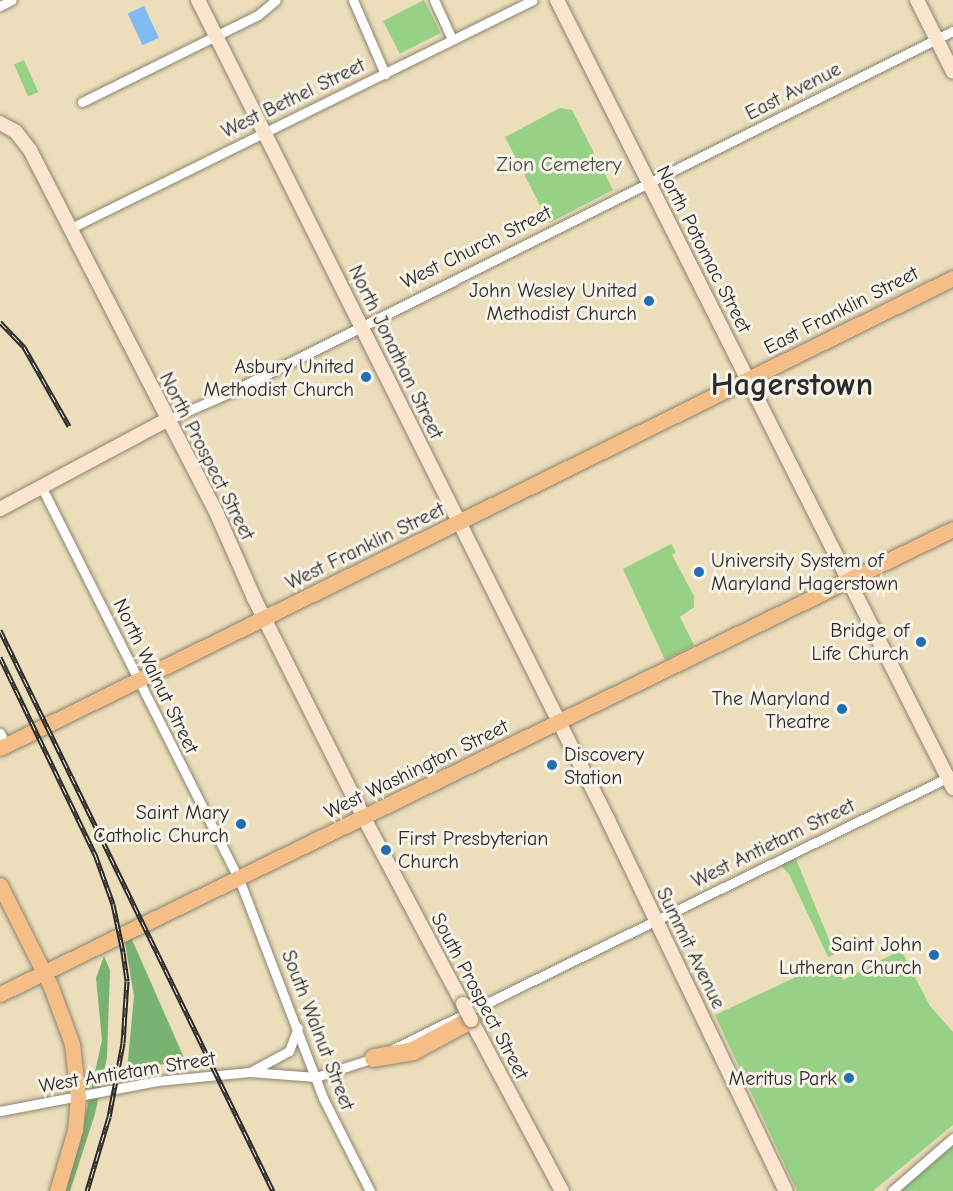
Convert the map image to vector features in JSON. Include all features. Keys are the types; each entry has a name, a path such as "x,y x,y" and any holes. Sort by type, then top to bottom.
{"highway":[{"path":"374,1058 413,1051 467,1012"}],"main road":[{"name":"North Jonathan Street","path":"198,0 559,722"},
{"name":"North Potomac Street","path":"557,0 951,780"},
{"path":"917,0 953,72"},
{"name":"North Prospect Street","path":"0,123 16,132 30,150 217,514 264,619 364,818"},
{"name":"East Franklin Street","path":"748,381 953,278"},
{"name":"West Franklin Street","path":"2,742 139,680 748,381"},
{"name":"West Church Street","path":"0,509 167,420"},
{"name":"West Washington Street","path":"0,994 953,529"},
{"name":"Summit Avenue","path":"559,722 786,1191"},
{"name":"South Prospect Street","path":"364,818 562,1191"},
{"path":"0,885 44,973 72,1044 78,1097 72,1148 57,1191"}],"street":[{"path":"0,6 12,0"},
{"path":"81,102 217,37 258,15 276,0"},
{"path":"353,0 385,74"},
{"path":"434,0 452,39"},
{"name":"West Bethel Street","path":"69,228 533,0"},
{"name":"East Avenue","path":"649,184 953,31"},
{"name":"West Church Street","path":"167,420 231,392 361,325 649,184"},
{"name":"North Walnut Street","path":"42,488 239,879"},
{"name":"West Antietam Street","path":"0,1111 157,1081 250,1071 316,1077 374,1058 655,920 951,780"},
{"name":"South Walnut Street","path":"239,879 339,1134 370,1191"},
{"path":"250,1071 289,1051 298,1028"},
{"path":"892,1191 953,1138"}],"green space":[{"path":"424,0 441,33 400,54 383,21"},
{"path":"24,60 38,92 28,96 14,64"},
{"name":"Zion Cemetery","path":"560,108 572,110 613,190 549,223 505,137"},
{"path":"671,544 676,552 672,555 694,596 694,607 680,617 694,645 665,660 623,569"},
{"path":"795,857 835,954 828,957 789,874 779,864"},
{"path":"130,935 185,1060 127,1071 134,996 124,937"},
{"name":"Meritus Park","path":"901,950 930,1006 953,1032 953,1125 873,1191 797,1191 715,1015 832,960 843,980"},
{"path":"104,956 110,970 107,1057 95,1114 70,1191 57,1191 84,1122 102,1040 96,978"},
{"path":"953,1145 953,1191 902,1191 900,1189"}],"water":[{"path":"144,6 159,38 142,45 128,14"}],"railway":[{"path":"0,322 24,347 69,426"},
{"path":"0,630 273,1191"},
{"path":"0,657 95,854 113,904 123,952 127,981 123,1043 109,1117 87,1191"}],"place":[{"name":"John Wesley United Methodist Church","path":"649,301"},
{"name":"Asbury United Methodist Church","path":"366,377"},
{"name":"University System of Maryland Hagerstown","path":"699,572"},
{"name":"Bridge of Life Church","path":"921,642"},
{"name":"The Maryland Theatre","path":"842,709"},
{"name":"Discovery Station","path":"552,765"},
{"name":"Saint Mary Catholic Church","path":"241,824"},
{"name":"First Presbyterian Church","path":"386,850"},
{"name":"Saint John Lutheran Church","path":"934,955"},
{"name":"Meritus Park","path":"849,1078"}],"district":[{"name":"Hagerstown","path":"792,385"}]}
